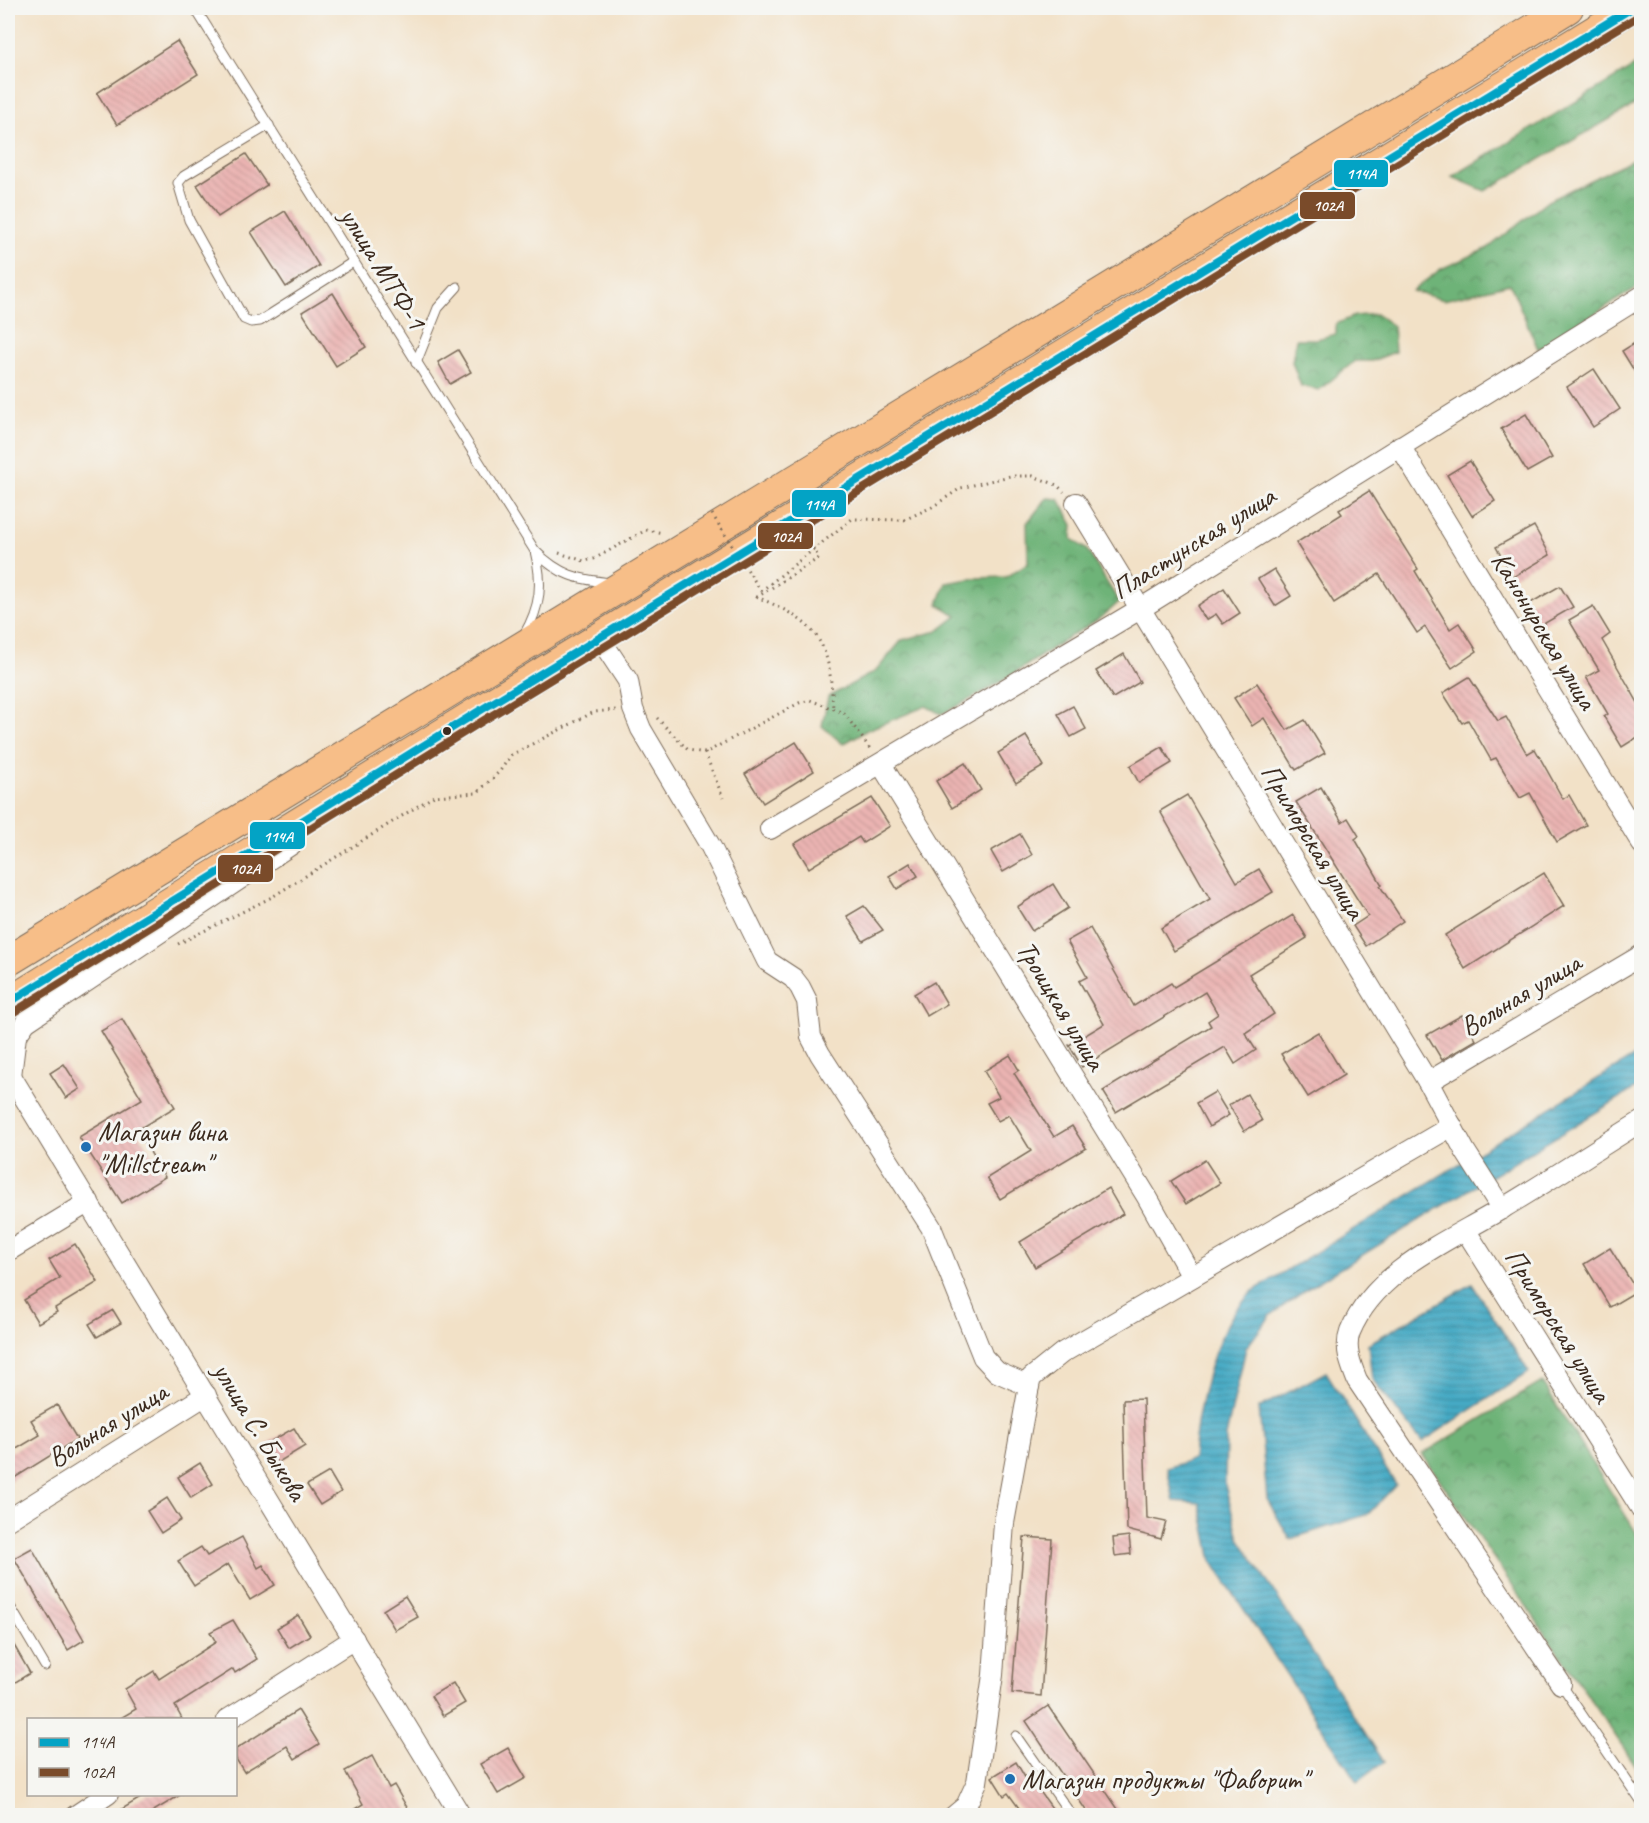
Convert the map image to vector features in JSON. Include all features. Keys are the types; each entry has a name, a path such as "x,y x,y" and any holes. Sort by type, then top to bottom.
{"main road":[{"path":"8,961 624,584 1081,309 1568,8"},
{"path":"8,1003 599,637 1632,8"}],"street":[{"name":"Пластунская улица","path":"771,829 1140,609 1641,296"},
{"name":"Канонирская улица","path":"1400,446 1641,844"},
{"name":"Приморская улица","path":"1076,503 1428,1082 1465,1151 1502,1209"},
{"path":"599,637 628,681 633,709 641,729 711,847 767,961 793,978 800,987 807,1001 811,1037 820,1054 931,1227 983,1358 997,1372 1029,1386"},
{"name":"Троицкая улица","path":"881,764 1147,1197 1192,1277"},
{"path":"9,1075 16,1036 26,1022 352,803 379,774"},
{"name":"Вольная улица","path":"1428,1082 1641,955"},
{"name":"улица С. Быкова","path":"9,1075 89,1202 461,1815"},
{"path":"1561,1684 1357,1380 1348,1357 1349,1334 1366,1302 1391,1278 1424,1254 1502,1209 1641,1121"},
{"path":"960,1811 979,1771 993,1675 1004,1523 1031,1378 1062,1353 1452,1126"},
{"path":"8,1251 89,1202"},
{"name":"Приморская улица","path":"1466,1231 1641,1510"},
{"name":"Вольная улица","path":"8,1520 206,1395"},
{"path":"229,1718 354,1639"},
{"path":"75,1815 105,1796"}],"lane":[{"name":"улица МТФ-1","path":"195,8 535,551 552,568 566,575 624,584"},
{"path":"268,125 184,176 178,183 189,220 244,319 251,322 260,321 353,262"},
{"path":"416,363 438,308 457,287"},
{"name":"улица МТФ-1","path":"514,651 532,621 541,595 540,573 535,551"},
{"path":"8,1603 45,1666"},
{"path":"1561,1684 1641,1803"},
{"path":"1016,1736 1072,1815"}],"path":[{"path":"712,514 761,591 852,519 904,520 932,507 962,488 1010,476 1033,476 1057,485 1076,503"},
{"path":"556,551 584,561 602,556 646,530 660,534"},
{"path":"813,548 819,558 757,597 796,617 812,631 827,652 831,671 833,710"},
{"path":"169,950 272,897 434,796 477,794 500,771 511,755 594,712 633,709 656,717 688,750 705,753 799,703 810,700 844,713 881,764"},
{"path":"705,753 723,798"}],"green space":[{"path":"1641,62 1641,101 1485,191 1452,177"},
{"path":"1641,155 1641,285 1538,349 1510,284 1444,300 1412,291 1441,269 1488,248 1548,201"},
{"path":"1376,314 1393,326 1395,352 1372,361 1355,361 1319,390 1301,386 1292,362 1296,339 1317,339 1336,334 1336,324 1355,316"},
{"path":"1047,498 1059,499 1073,525 1072,539 1087,550 1119,602 1099,618 1018,671 941,714 926,706 867,730 843,744 822,726 828,697 876,671 902,640 938,631 957,616 938,604 946,583 976,578 1006,577 1028,563 1027,523"},
{"path":"1542,1382 1641,1540 1641,1773 1422,1454"}],"water":[{"path":"1641,1052 1641,1085 1313,1285 1271,1315 1246,1348 1226,1436 1225,1485 1239,1538 1384,1762 1357,1782 1212,1561 1200,1503 1174,1501 1167,1468 1193,1459 1197,1423 1210,1366 1234,1313 1253,1291"},
{"path":"1472,1284 1529,1372 1422,1442 1372,1379 1368,1344"},
{"path":"1326,1372 1396,1485 1368,1514 1290,1539 1267,1499 1259,1408"}],"building":[{"path":"177,41 198,74 117,125 97,93"},
{"path":"246,154 267,185 218,217 197,185"},
{"path":"285,211 319,266 286,287 251,232"},
{"path":"333,293 366,347 336,366 302,312"},
{"path":"1641,339 1641,382 1622,351"},
{"path":"458,350 471,372 450,384 438,362"},
{"path":"1594,369 1620,409 1593,427 1567,387"},
{"path":"1526,414 1552,458 1527,472 1501,429"},
{"path":"1470,461 1495,501 1472,516 1447,475"},
{"path":"1369,491 1418,569 1415,571 1450,629 1459,623 1477,651 1452,668 1425,627 1417,633 1379,574 1334,603 1296,543 1342,514 1339,510"},
{"path":"1534,526 1550,555 1513,577 1496,547"},
{"path":"1274,569 1291,596 1275,606 1258,579"},
{"path":"1560,586 1573,607 1540,626 1527,605"},
{"path":"1224,588 1240,613 1223,624 1216,614 1206,620 1197,606"},
{"path":"1593,606 1610,634 1602,640 1641,708 1641,735 1622,747 1604,717 1608,714 1586,677 1599,670 1569,620"},
{"path":"1124,654 1140,682 1113,698 1096,671"},
{"path":"1469,677 1498,721 1506,717 1527,754 1535,749 1563,799 1569,795 1586,825 1557,842 1530,793 1520,798 1496,758 1491,760 1468,720 1462,723 1443,693"},
{"path":"1257,683 1287,730 1305,720 1325,753 1296,770 1264,718 1252,726 1234,698"},
{"path":"1073,706 1086,729 1071,737 1058,714"},
{"path":"1026,736 1044,766 1016,783 998,753"},
{"path":"796,742 814,771 763,803 745,774"},
{"path":"1162,747 1172,763 1139,783 1130,766"},
{"path":"965,763 981,790 952,808 936,781"},
{"path":"1321,787 1342,822 1348,818 1359,836 1355,839 1382,885 1380,886 1403,921 1366,946 1353,926 1368,916 1296,802"},
{"path":"1187,795 1237,882 1259,869 1273,892 1174,951 1161,928 1210,899 1160,811"},
{"path":"872,798 890,826 863,843 859,837 809,868 794,844"},
{"path":"1020,834 1032,855 1003,872 991,851"},
{"path":"910,863 918,876 897,889 889,876"},
{"path":"1544,873 1564,906 1465,969 1445,935"},
{"path":"1053,884 1068,908 1032,931 1017,907"},
{"path":"864,906 883,930 863,941 847,916"},
{"path":"1293,915 1307,938 1249,974 1274,1014 1245,1033 1256,1050 1235,1064 1225,1047 1116,1112 1103,1091 1211,1026 1208,1021 1218,1014 1205,992 1082,1067 1069,1045 1104,1024 1079,981 1087,977 1067,941 1090,928 1134,1006 1171,983 1174,987"},
{"path":"934,982 947,1004 927,1016 914,994"},
{"path":"1462,1015 1476,1040 1442,1060 1427,1035"},
{"path":"122,1019 175,1107 137,1130 165,1177 122,1203 79,1137 142,1099 101,1031"},
{"path":"1318,1032 1344,1075 1308,1097 1281,1054"},
{"path":"1010,1055 1019,1070 1014,1073 1054,1137 1072,1126 1086,1148 1000,1199 987,1178 1031,1151 1009,1115 998,1121 987,1103 999,1097 984,1071"},
{"path":"64,1064 80,1089 66,1098 50,1073"},
{"path":"1215,1092 1229,1115 1209,1127 1196,1103"},
{"path":"1247,1094 1262,1121 1244,1131 1229,1105"},
{"path":"1205,1160 1220,1183 1186,1204 1171,1181"},
{"path":"1108,1188 1123,1214 1035,1267 1020,1242"},
{"path":"75,1244 98,1282 55,1308 57,1312 38,1323 24,1300 60,1278 49,1260"},
{"path":"1610,1248 1637,1291 1610,1307 1584,1264"},
{"path":"113,1310 121,1323 97,1337 89,1324"},
{"path":"1143,1399 1147,1518 1166,1522 1161,1539 1127,1530 1123,1400"},
{"path":"57,1405 77,1439 8,1482 8,1454 40,1435 31,1420"},
{"path":"294,1428 305,1446 277,1463 266,1444"},
{"path":"200,1463 213,1484 191,1498 178,1477"},
{"path":"329,1472 341,1492 320,1505 307,1485"},
{"path":"167,1498 181,1520 161,1533 147,1511"},
{"path":"1129,1536 1131,1554 1115,1556 1113,1538"},
{"path":"242,1537 258,1568 263,1565 275,1585 250,1600 228,1564 194,1586 178,1561 201,1547 207,1556"},
{"path":"1024,1537 1052,1539 1041,1696 1012,1693"},
{"path":"32,1548 84,1640 68,1650 14,1558"},
{"path":"405,1596 418,1617 395,1630 383,1610"},
{"path":"298,1615 310,1635 289,1648 277,1628"},
{"path":"233,1620 257,1659 235,1673 233,1669 175,1706 181,1718 121,1718 136,1709 125,1689 154,1671 159,1679 216,1642 210,1632"},
{"path":"8,1635 30,1673 14,1683 8,1671"},
{"path":"453,1683 465,1703 443,1716 431,1696"},
{"path":"1048,1706 1122,1815 1089,1815 1026,1721"},
{"path":"298,1710 319,1744 295,1759 287,1746 244,1772 237,1761 237,1748"},
{"path":"508,1748 526,1778 498,1794 480,1764"},
{"path":"372,1756 389,1788 394,1785 409,1811 401,1815 345,1815 363,1804 345,1771"},
{"path":"1016,1762 1030,1786 1034,1783 1057,1815 1024,1815 1008,1793 1004,1796 992,1777"},
{"path":"144,1796 179,1796 147,1815 112,1815"}],"transit line":[{"name":"114А","path":"8,1003 476,713 1632,8"},
{"name":"102А","path":"14,1012 481,722 1637,17"}],"place":[{"name":"Магазин вина \"Millstream\"","path":"86,1147"},
{"name":"Магазин продукты \"Фаворит\"","path":"1010,1779"}]}
